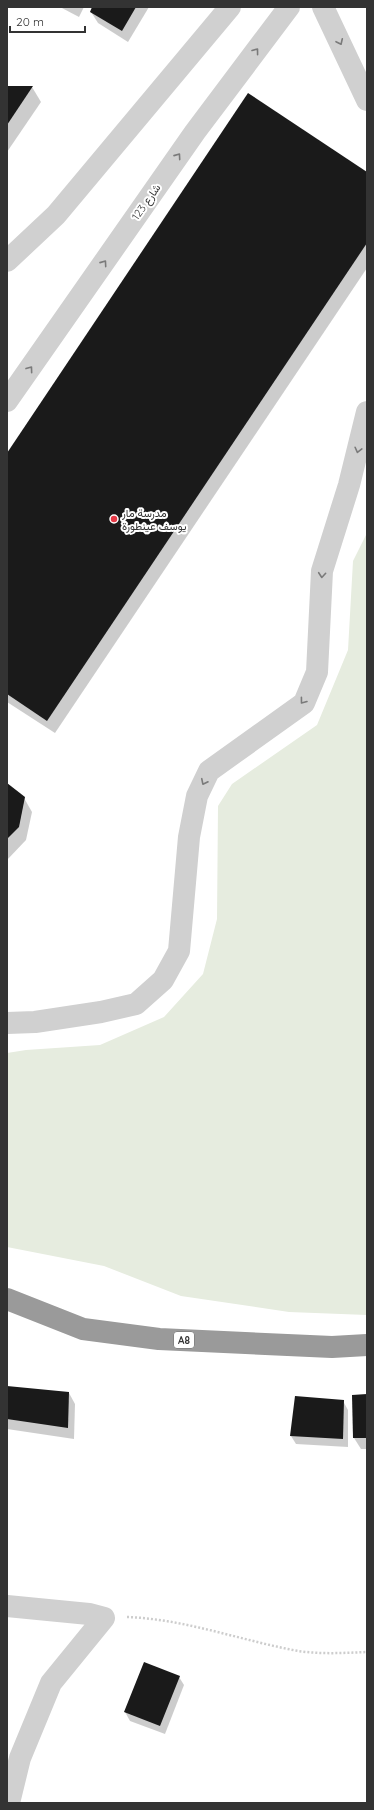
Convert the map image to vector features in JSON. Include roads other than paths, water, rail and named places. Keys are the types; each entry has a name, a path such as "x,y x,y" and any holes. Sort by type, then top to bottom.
{"highway":[{"name":"A8","path":"7,1299 83,1329 159,1339 332,1347 367,1345"}],"street":[{"path":"7,261 56,214 230,7"},
{"name":"شارع 123","path":"7,401 195,132 289,7"},
{"path":"323,7 367,100"},
{"path":"7,1023 35,1022 101,1012 136,1004 163,980 179,951 189,838 197,796 209,770 304,703 317,672 322,571 349,485 367,412"},
{"path":"7,1606 89,1614 104,1618 51,1684 20,1758 9,1803"}],"place":[{"name":"مدرسة مار يوسف عينطورة","path":"114,519"}]}
